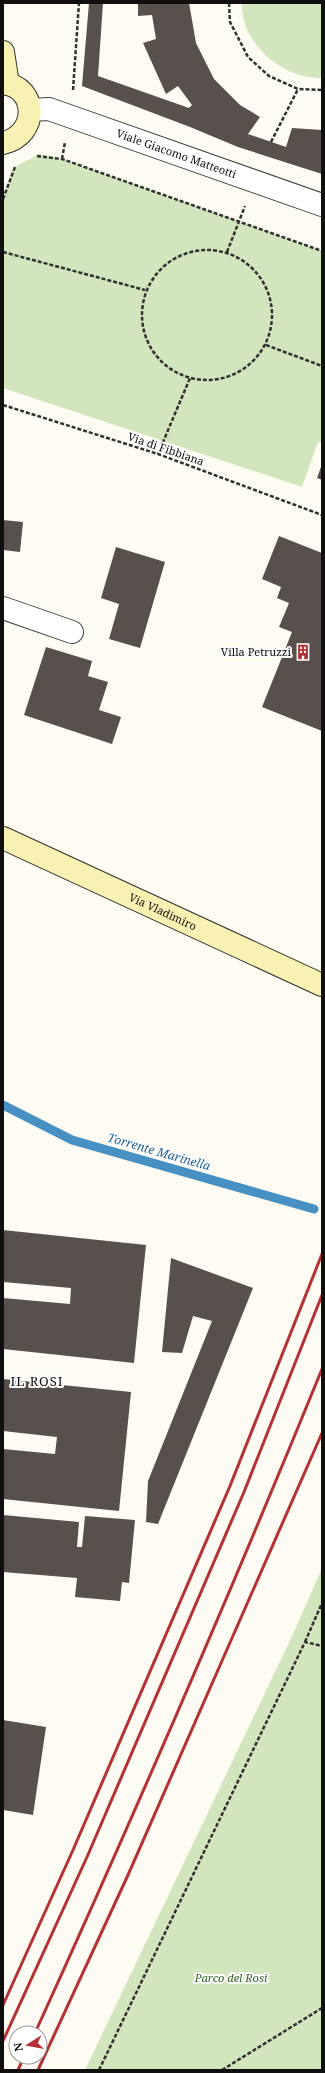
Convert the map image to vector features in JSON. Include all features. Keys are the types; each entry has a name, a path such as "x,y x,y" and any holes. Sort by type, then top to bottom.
{"main road":[{"path":"3,52 6,83 23,93 30,110 29,122 22,133 12,141 3,143"},
{"name":"Via Vladimiro","path":"3,838 322,985"}],"street":[{"name":"Viale Giacomo Matteotti","path":"30,110 49,109 322,205"},
{"path":"3,608 72,632"}],"path":[{"path":"62,159 69,116 79,3"},
{"path":"229,3 230,22 248,57 269,76 298,89 322,90"},
{"path":"271,142 298,89"},
{"path":"33,158 39,154 62,159 322,251"},
{"path":"3,199 13,168 20,165"},
{"path":"208,249 227,252 247,263 263,279 272,300 273,323 266,345 253,363 234,375 213,381 190,378 170,369 154,352 144,332 142,309 145,290 158,272 172,259 184,254 208,249"},
{"path":"3,252 145,290"},
{"path":"266,345 322,366"},
{"path":"158,454 190,378"},
{"name":"Via di Fibbiana","path":"3,405 158,454 322,515"},
{"path":"99,2070 305,1642 322,1603"},
{"path":"305,1642 322,1646"},
{"path":"222,2070 322,2008"}],"green space":[{"path":"242,3 322,3 322,78 308,77 293,73 279,66 267,56 256,45 248,32 243,18"},
{"path":"39,154 62,159 322,251 322,442 318,442 302,487 3,388 3,199 13,168"},
{"name":"Parco del Rosi","path":"322,1568 322,2070 85,2070 294,1632"}],"building":[{"path":"89,3 103,3 98,76 189,108 192,105 178,86 166,94 143,43 156,39 152,15 138,16 138,3 189,3 196,43 214,79 240,105 260,117 248,134 286,147 292,128 322,130 322,174 238,147 82,86"},
{"path":"322,464 322,480 317,478"},
{"path":"3,520 23,522 20,552 3,550"},
{"name":"Villa Petruzzi","path":"279,536 322,553 322,731 262,707 292,632 279,627 289,603 277,598 281,587 262,579"},
{"path":"116,547 165,562 140,648 109,639 119,604 101,598"},
{"path":"46,647 92,661 88,676 108,682 99,710 121,717 112,744 24,715"},
{"path":"3,1230 146,1245 134,1363 3,1349 3,1298 70,1304 71,1288 3,1282"},
{"path":"171,1258 253,1288 158,1524 146,1522 148,1481 212,1321 193,1316 182,1353 162,1352"},
{"path":"3,1379 131,1392 119,1511 3,1499 3,1449 55,1454 57,1437 3,1431"},
{"path":"3,1515 79,1522 77,1547 82,1547 85,1516 135,1520 129,1583 122,1582 120,1601 75,1597 77,1578 3,1572"},
{"path":"3,1720 46,1727 33,1815 3,1810"}],"waterway":[{"name":"Torrente Marinella","path":"3,1105 72,1140 314,1209"}],"railway":[{"path":"3,2005 73,1850 230,1486 322,1254"},
{"path":"3,2041 87,1857 244,1492 322,1295"},
{"path":"39,2025 182,1702 322,1369"},
{"path":"38,2070 128,1875 322,1433"},
{"path":"18,2070 20,2065"}],"place":[{"name":"Villa Petruzzi","path":"303,652"}],"district":[{"name":"IL ROSI","path":"37,1381"}]}
